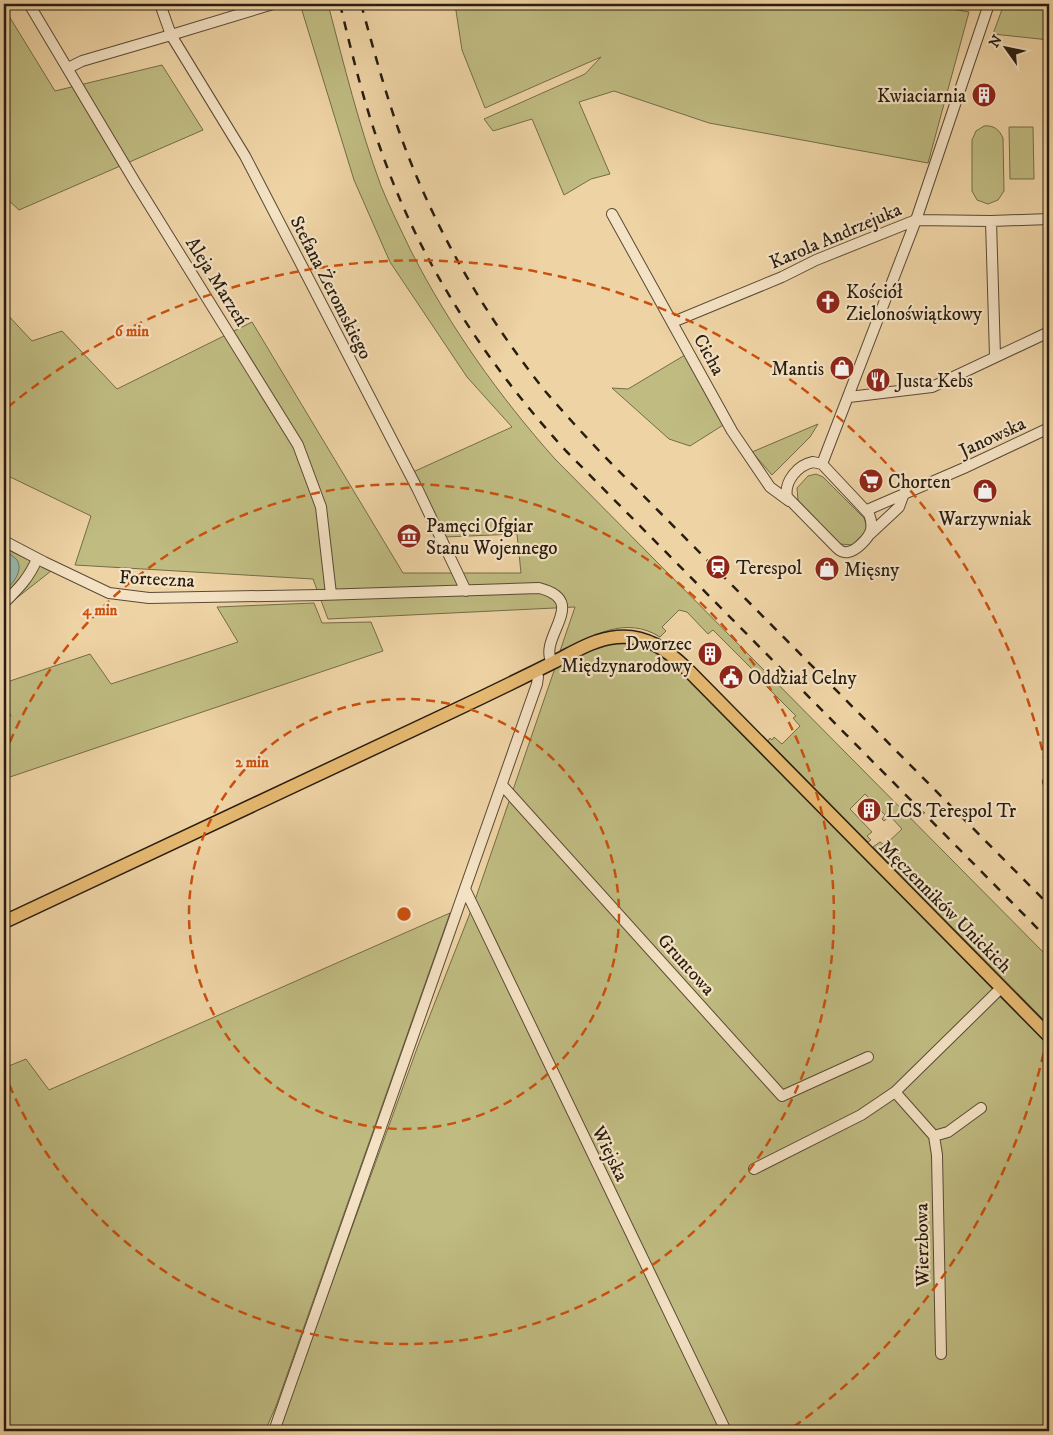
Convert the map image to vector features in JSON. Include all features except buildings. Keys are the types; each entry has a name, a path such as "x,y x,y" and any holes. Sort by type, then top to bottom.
{"main road":[{"name":"Męczenników Unickich","path":"4,922 452,712 587,646 616,637 633,637 655,644 670,653 687,669 1049,1036"}],"street":[{"name":"Aleja Marzeń","path":"29,4 135,182 298,444 320,507 326,595"},
{"name":"Stefana Żeromskiego","path":"160,4 171,36 244,156 418,490 466,591"},
{"path":"68,68 82,61 273,4"},
{"path":"822,464 916,220 990,4"},
{"name":"Cicha","path":"612,214 732,431 770,487 790,501 839,550 846,552 853,550 899,507 903,496"},
{"name":"Karola Andrzejuka","path":"673,322 782,277 816,260 916,220 990,221 1049,218"},
{"path":"990,221 995,356"},
{"path":"849,397 932,387 1049,332"},
{"name":"Janowska","path":"867,510 903,496 1049,428"},
{"path":"790,501 786,490 791,477 808,463 822,464 870,514 872,523 868,536"},
{"name":"Forteczna","path":"4,541 109,593 149,598 326,595 539,588 550,591 561,600 561,617 548,653 555,662"},
{"path":"4,603 23,584 37,559"},
{"path":"274,1431 537,684 538,676 536,671"},
{"name":"Gruntowa","path":"502,785 782,1096 868,1057"},
{"name":"Wiejska","path":"465,889 726,1431"},
{"path":"754,1168 861,1115 895,1092 1001,988"},
{"path":"895,1092 934,1136 948,1132 981,1108"},
{"name":"Wierzbowa","path":"934,1136 937,1155 941,1354"}],"shaded area":[{"path":"300,4 328,4 359,118 384,194 411,251 442,307 495,386 555,459 1049,958 1049,1025 873,847 880,842 885,845 902,829 890,816 884,821 882,819 885,815 865,794 850,809 872,832 867,836 871,840 868,842 768,741 774,737 782,744 800,726 793,718 796,716 713,630 708,634 687,612 679,610 662,627 666,631 660,637 647,631 622,628 597,634 560,651 575,607 328,619 313,579 75,565 91,516 4,474 4,311 32,341 62,331 117,389 252,322 403,573 521,573 517,534 444,537 413,472 512,427 467,377 390,262 354,180"},
{"path":"455,4 923,4 969,12 928,163 709,123 614,91 579,102 610,174 591,179 564,195 532,119 493,131 484,119 585,74 601,57 485,108 462,50"},
{"path":"1004,4 1049,4 1049,40 993,34"},
{"path":"4,8 55,91 162,65 203,130 19,210 4,196"},
{"path":"984,126 995,128 1003,138 1004,191 998,200 988,204 977,200 972,191 972,140 976,131"},
{"path":"1009,127 1033,127 1034,179 1010,179"},
{"path":"690,352 728,422 690,446 669,439 612,388 628,389"},
{"path":"818,424 810,437 772,475 752,452"},
{"path":"816,474 823,477 864,518 867,527 864,533 852,545 840,544 798,500 797,488 808,476"},
{"path":"4,548 51,571 4,608"},
{"path":"4,550 17,560 19,569 13,581 4,591"},
{"path":"314,603 322,623 371,622 383,651 4,779 4,718 11,716 4,703 4,683 90,654 111,684 238,642 217,607"},
{"path":"618,642 645,645 667,658 1049,1043 1049,1431 278,1431 419,1043 474,903 555,668 599,646"},
{"path":"450,913 276,1406 265,1431 4,1431 4,1068 26,1059 49,1090"}],"railway":[{"path":"340,4 354,60 382,153 416,235 459,311 509,383 566,451 1049,940"},
{"path":"361,4 396,124 424,194 453,253 470,282 525,365 545,391 604,456 1049,905"}],"place":[{"name":"Kwiaciarnia","path":"984,95"},
{"name":"Kościół Zielonoświątkowy","path":"828,302"},
{"name":"Mantis","path":"842,368"},
{"name":"Justa Kebs","path":"878,380"},
{"name":"Chorten","path":"871,481"},
{"name":"Warzywniak","path":"985,491"},
{"name":"Pamęci Ofgiar Stanu Wojennego","path":"409,536"},
{"name":"Terespol","path":"718,567"},
{"name":"Mięsny","path":"827,569"},
{"name":"Dworzec Międzynarodowy","path":"710,654"},
{"name":"Oddział Celny","path":"731,677"},
{"name":"LCS Terespol Tr","path":"869,810"}]}
